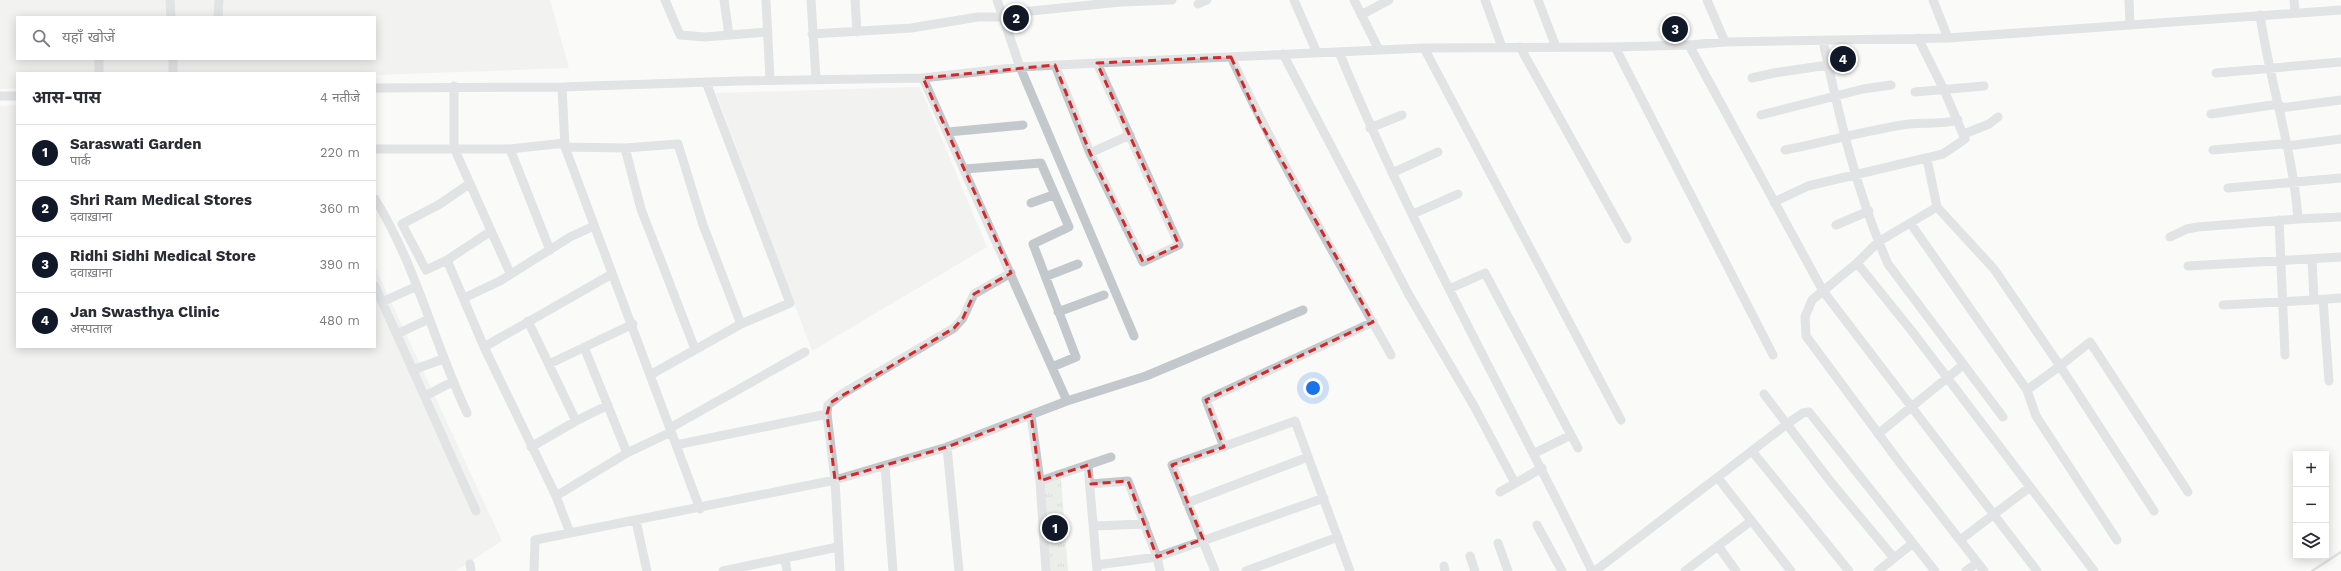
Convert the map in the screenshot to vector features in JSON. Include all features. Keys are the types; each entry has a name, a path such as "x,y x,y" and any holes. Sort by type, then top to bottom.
{"street":[{"path":"170,0 171,16"},
{"path":"218,16 219,0"},
{"path":"665,0 680,35 705,37 768,32"},
{"path":"724,0 729,35"},
{"path":"766,0 770,80"},
{"path":"811,0 816,79"},
{"path":"855,0 857,32"},
{"path":"997,0 1020,67 1134,336"},
{"path":"812,34 911,28 978,17 1002,16 1028,10 1140,1 1172,0"},
{"path":"1198,4 1207,0"},
{"path":"1294,0 1317,53"},
{"path":"1354,0 1379,50"},
{"path":"1362,15 1389,0"},
{"path":"1485,0 1502,47"},
{"path":"1538,0 1556,47"},
{"path":"1707,0 1725,42"},
{"path":"1933,0 1948,38"},
{"path":"2129,0 2130,25"},
{"path":"2294,0 2295,12"},
{"path":"376,88 454,86 562,87 770,80 923,78 1020,67 1424,48 1615,47 1689,45 1725,42 1948,38 2295,12 2341,10"},
{"path":"2260,15 2264,43 2271,68 2295,182 2298,219"},
{"path":"1774,202 1808,186 1943,154 1965,139 1958,120 1918,38"},
{"path":"1823,41 1857,175 1878,242 1888,264 2003,417"},
{"path":"1689,45 1823,291 2037,571"},
{"path":"1520,47 1628,239"},
{"path":"1615,47 1773,355"},
{"path":"1424,48 1621,420"},
{"path":"1339,52 1370,128 1412,214 1449,289 1535,453 1593,571 1718,478 1803,412 1809,412 1813,415 1935,571"},
{"path":"1283,54 1410,295 1474,406 1515,483"},
{"path":"1231,57 1268,135 1315,223 1391,355"},
{"path":"99,60 99,72"},
{"path":"173,60 173,72"},
{"path":"2216,73 2341,62"},
{"path":"1055,65 1090,153 1142,262 1179,245 1097,63"},
{"path":"1752,78 1774,73 1828,65"},
{"path":"923,78 1012,273 1067,401"},
{"path":"650,375 741,324 790,303 706,82"},
{"path":"1761,115 1863,89 1891,85"},
{"path":"454,86 454,148 510,273"},
{"path":"1915,92 1984,86"},
{"path":"562,87 565,145 612,274 633,324 650,375 700,509"},
{"path":"0,96 16,96"},
{"path":"2211,114 2341,100"},
{"path":"1370,128 1402,115"},
{"path":"1964,134 1989,124 1998,117"},
{"path":"1785,150 1846,136 1910,124 1940,124 1958,120"},
{"path":"948,132 1023,125"},
{"path":"1090,153 1130,134"},
{"path":"2213,150 2281,144 2287,146 2341,139"},
{"path":"376,148 510,149 565,145 625,148 678,144 704,225 741,324"},
{"path":"625,148 641,209 695,349"},
{"path":"510,149 550,250"},
{"path":"1392,173 1438,152"},
{"path":"1927,159 1937,207 1994,269 2060,366 2154,510"},
{"path":"965,169 1041,163 1053,195 1068,227 1033,244 1076,357 1052,367"},
{"path":"2228,188 2341,178"},
{"path":"469,184 440,204 402,224 426,270 447,260 490,231"},
{"path":"1412,214 1458,194"},
{"path":"1031,203 1053,195"},
{"path":"376,201 417,286 452,382 467,413"},
{"path":"1937,207 1911,224 1878,242 1857,263 1812,300 1805,317 1806,336 1878,434 1984,571"},
{"path":"1836,225 1869,211"},
{"path":"2170,237 2187,229 2198,227 2279,220 2341,217"},
{"path":"2279,220 2285,355"},
{"path":"1911,224 2026,390 2036,416 2117,540"},
{"path":"464,298 500,281 510,273 570,237 594,226"},
{"path":"2188,266 2280,262 2341,257"},
{"path":"2312,259 2314,300"},
{"path":"447,260 484,347 556,496 570,533"},
{"path":"1857,263 1911,330 1946,379 2094,571"},
{"path":"1046,276 1078,264"},
{"path":"840,571 835,480 827,414 830,403 842,394 954,328 963,318 974,294 1012,273"},
{"path":"1449,289 1485,273 1578,448"},
{"path":"484,347 612,274"},
{"path":"382,302 417,286"},
{"path":"376,288 476,511"},
{"path":"1058,312 1104,295"},
{"path":"2223,305 2341,298"},
{"path":"2324,299 2329,381"},
{"path":"534,571 535,540 700,509 835,480 885,466 947,447 1067,401 1146,376 1303,310"},
{"path":"397,334 429,319"},
{"path":"528,321 576,421"},
{"path":"1224,447 1206,400 1373,322"},
{"path":"549,364 633,324"},
{"path":"2026,390 2090,342 2188,492"},
{"path":"584,347 627,453"},
{"path":"556,496 627,453 671,430 805,352"},
{"path":"414,370 443,359"},
{"path":"1878,434 1963,365"},
{"path":"425,396 452,382"},
{"path":"1764,394 1894,558"},
{"path":"531,447 576,421 608,405"},
{"path":"676,445 827,414"},
{"path":"1031,415 1040,481 1046,571"},
{"path":"1215,571 1172,465 1295,421 1350,571"},
{"path":"1535,453 1571,435"},
{"path":"947,447 959,571"},
{"path":"1752,452 1849,571"},
{"path":"1040,481 1111,457"},
{"path":"1187,504 1308,457"},
{"path":"1088,464 1091,484 1097,568 1157,557 1203,539 1324,498"},
{"path":"885,466 893,571"},
{"path":"1500,492 1542,468"},
{"path":"1718,478 1791,571"},
{"path":"1091,484 1128,481 1157,557 1160,571"},
{"path":"1960,540 2030,487"},
{"path":"636,521 647,571"},
{"path":"1685,571 1751,521"},
{"path":"1094,526 1145,524"},
{"path":"1537,525 1562,571"},
{"path":"1246,571 1338,537"},
{"path":"1498,543 1508,571"},
{"path":"1878,571 1913,543"},
{"path":"1718,546 1736,571"},
{"path":"723,571 838,547"},
{"path":"1470,556 1475,571"},
{"path":"785,559 787,571"},
{"path":"1966,571 1977,562"}],"highlighted area":[{"path":"1231,57 1260,122 1373,322 1206,400 1224,447 1172,465 1203,539 1157,557 1128,481 1091,484 1088,465 1040,481 1031,415 947,447 835,480 827,414 830,403 954,328 963,318 974,294 1011,273 923,78 1055,65 1090,153 1143,262 1179,245 1097,63"}],"shaded area":[{"path":"0,0 550,0 569,68 376,75 376,72 16,72 16,88 0,89"},
{"path":"920,87 987,247 812,351 716,93"},
{"path":"16,105 16,348 376,348 376,269 502,541 456,571 0,571 0,106"}],"green space":[{"path":"1061,479 1068,571 1047,571 1043,484"}],"waterway":[{"path":"2312,571 2341,552"}],"place":[{"name":"Shri Ram Medical Stores","path":"1016,18"},
{"name":"Ridhi Sidhi Medical Store","path":"1675,29"},
{"name":"Jan Swasthya Clinic","path":"1843,59"},
{"name":"Saraswati Garden","path":"1055,528"}]}
